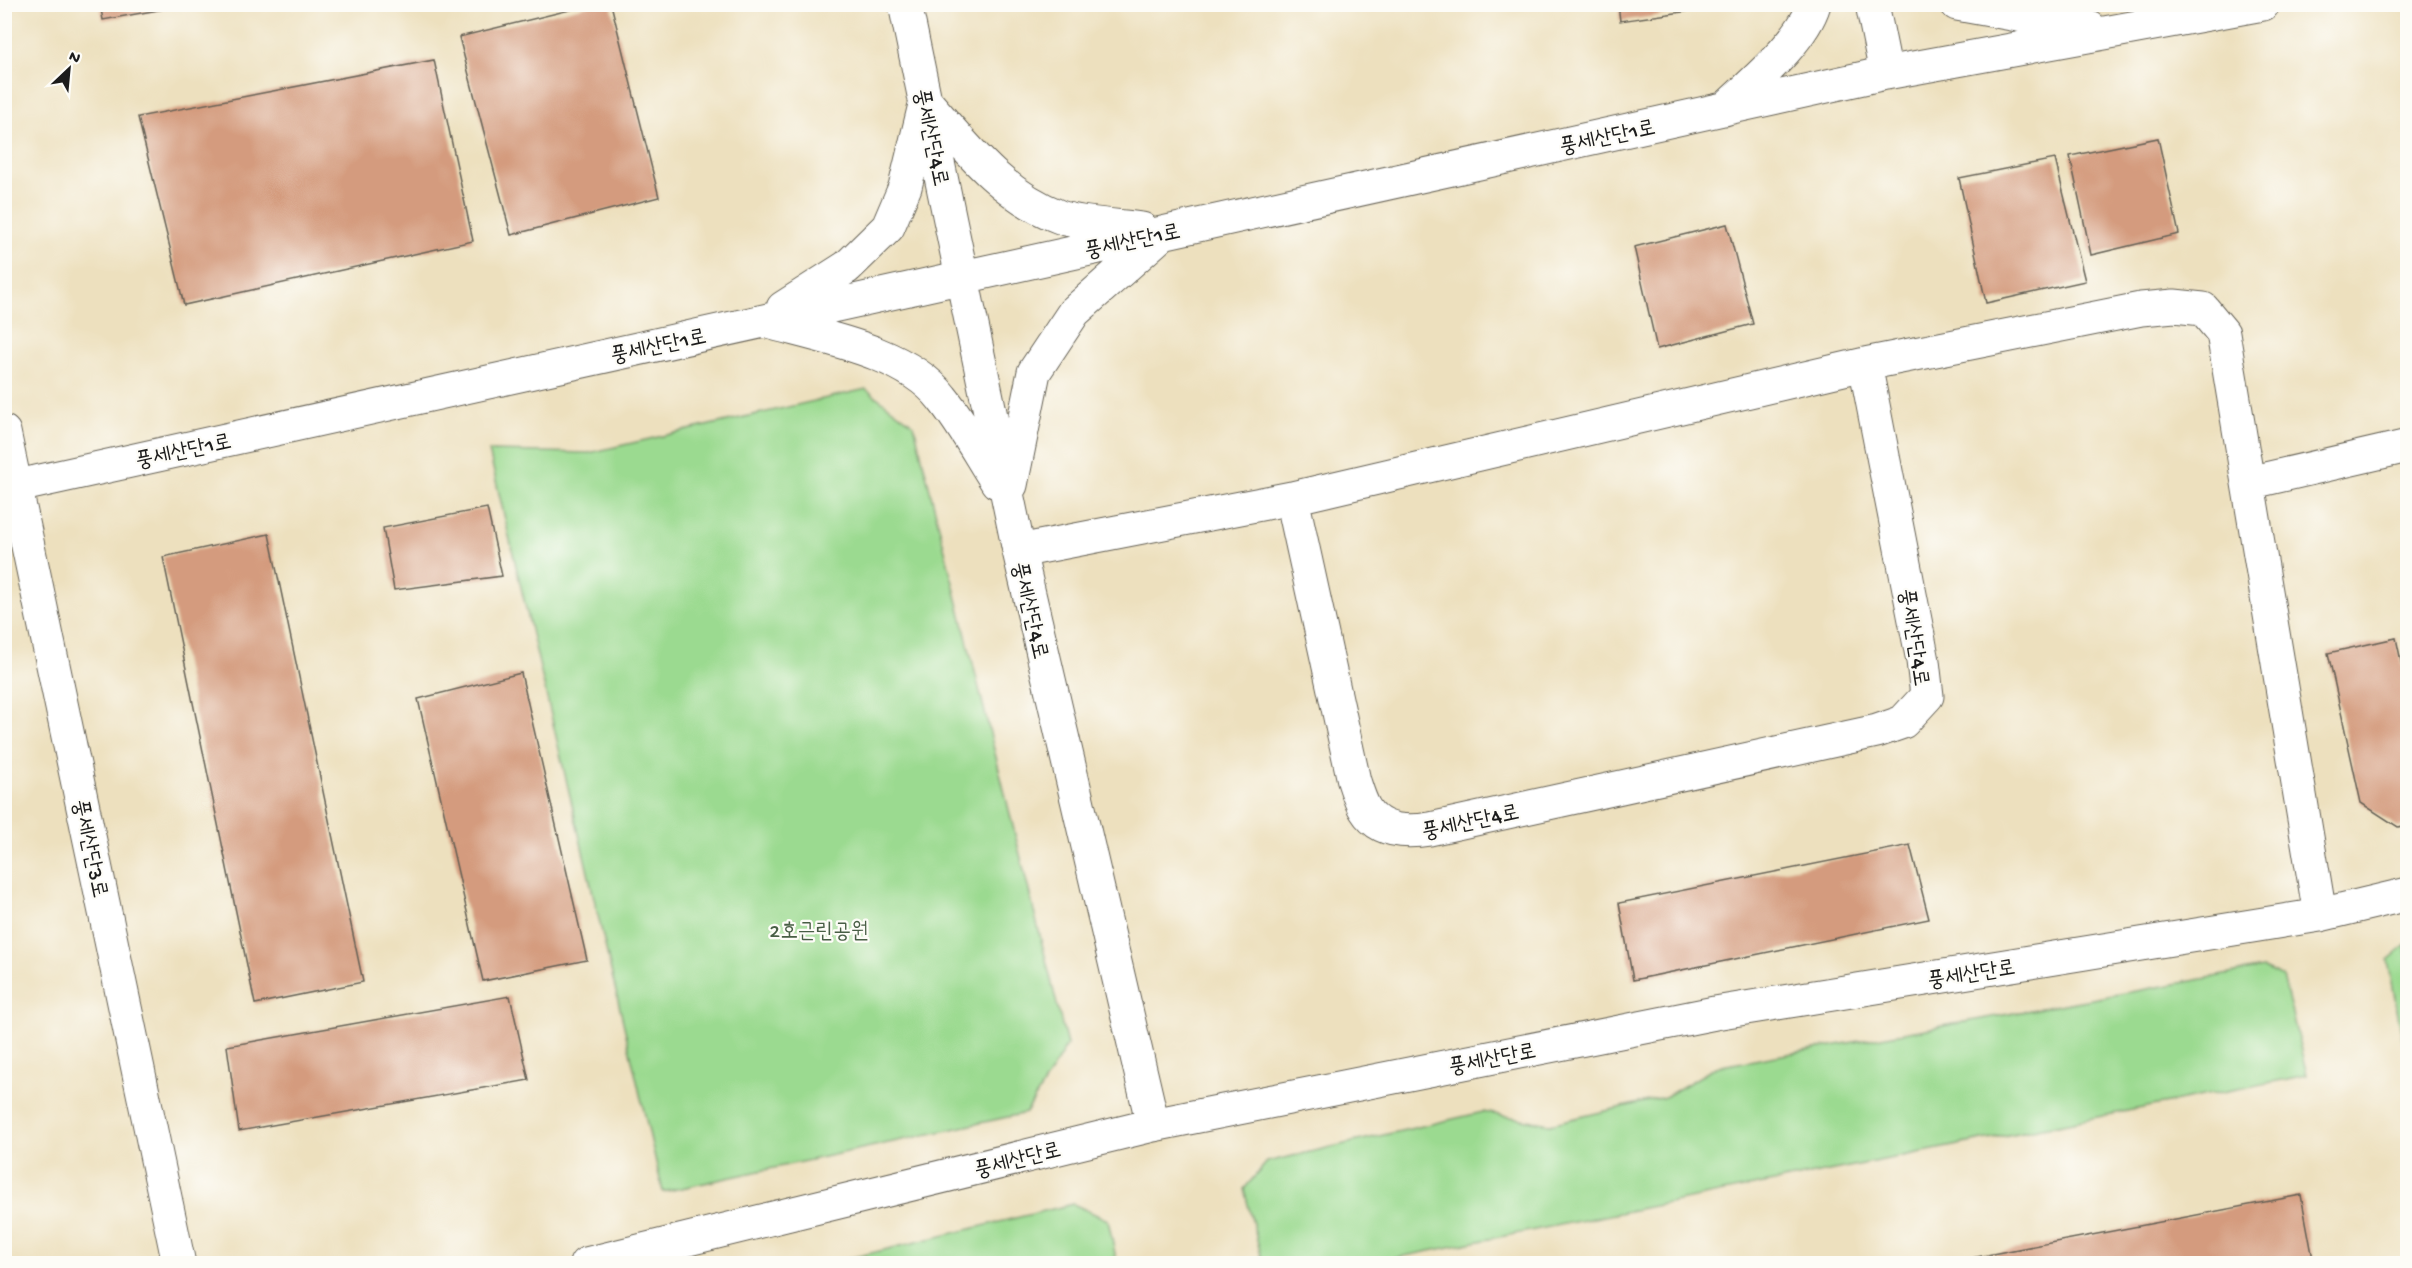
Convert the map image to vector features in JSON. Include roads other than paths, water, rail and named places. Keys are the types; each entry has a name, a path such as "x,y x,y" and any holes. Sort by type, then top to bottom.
{"street":[{"name":"풍세산단4로","path":"905,4 1018,551 1153,1125"},
{"path":"1725,109 1784,52 1812,13 1814,4"},
{"path":"1872,4 1886,74"},
{"path":"1957,4 2116,32"},
{"name":"풍세산단1로","path":"10,487 1886,74 2263,4"},
{"path":"926,101 982,166 1019,197 1061,218 1165,232"},
{"path":"763,321 847,267 888,227 905,187 926,101"},
{"path":"1008,499 1034,372 1074,312 1165,232"},
{"path":"1864,364 2141,309 2174,306 2203,309 2223,333 2320,915"},
{"path":"763,321 864,348 910,370 941,396 1008,499"},
{"name":"풍세산단4로","path":"1018,551 1292,498 1864,364 1923,661 1927,696 1903,722 1877,731 1430,829 1407,833 1383,826 1365,810 1354,781 1292,498"},
{"name":"풍세산단3로","path":"4,432 10,487 179,1263"},
{"path":"2248,483 2408,446"},
{"name":"풍세산단로","path":"586,1263 1153,1125 1715,1013 2320,915 2408,894"},
{"path":"661,1263 687,1239"}],"park label":[{"name":"2호근린공원","path":"819,929"}]}
